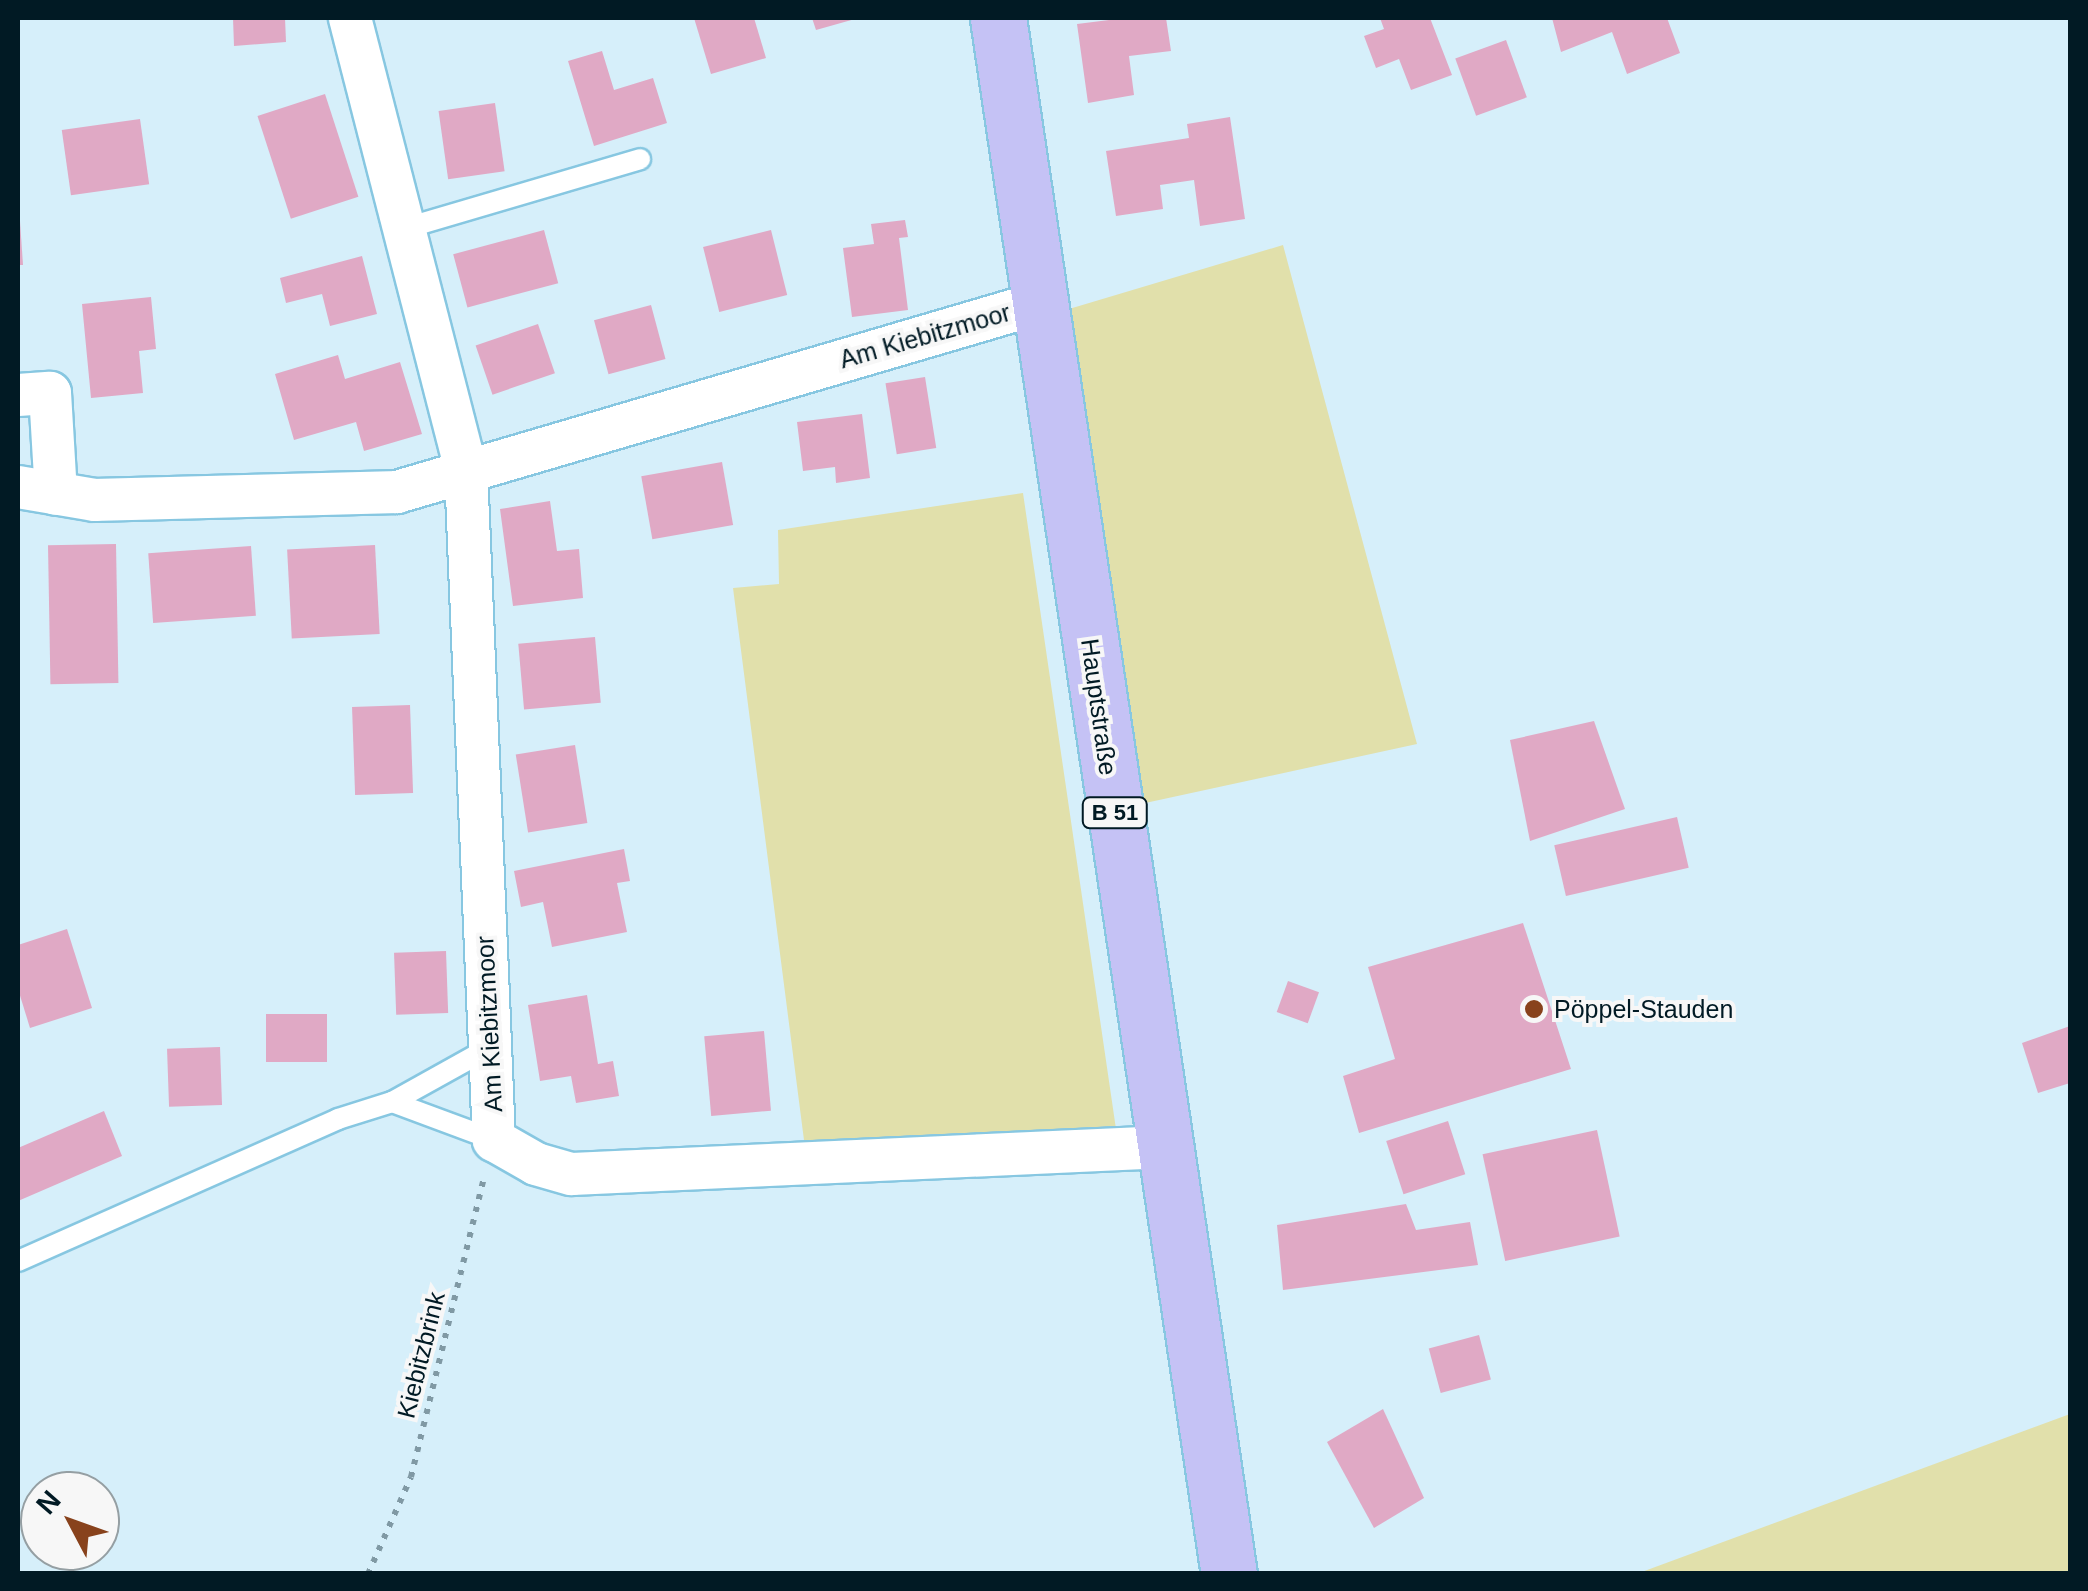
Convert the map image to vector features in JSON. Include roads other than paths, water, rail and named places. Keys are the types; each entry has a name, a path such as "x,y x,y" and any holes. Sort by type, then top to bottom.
{"main road":[{"name":"Hauptstraße","path":"998,18 1229,1574"}],"street":[{"name":"Am Kiebitzmoor","path":"350,18 466,470 494,1140 536,1164 572,1174 1165,1147"},
{"name":"Am Kiebitzmoor","path":"18,395 50,393 37,490 96,500 397,492 1039,303"}],"lane":[{"path":"406,228 640,158"},
{"path":"18,1261 338,1119 392,1102 491,1048"},
{"path":"392,1102 494,1140"}],"place":[{"name":"Pöppel-Stauden","path":"1534,1009"}]}
